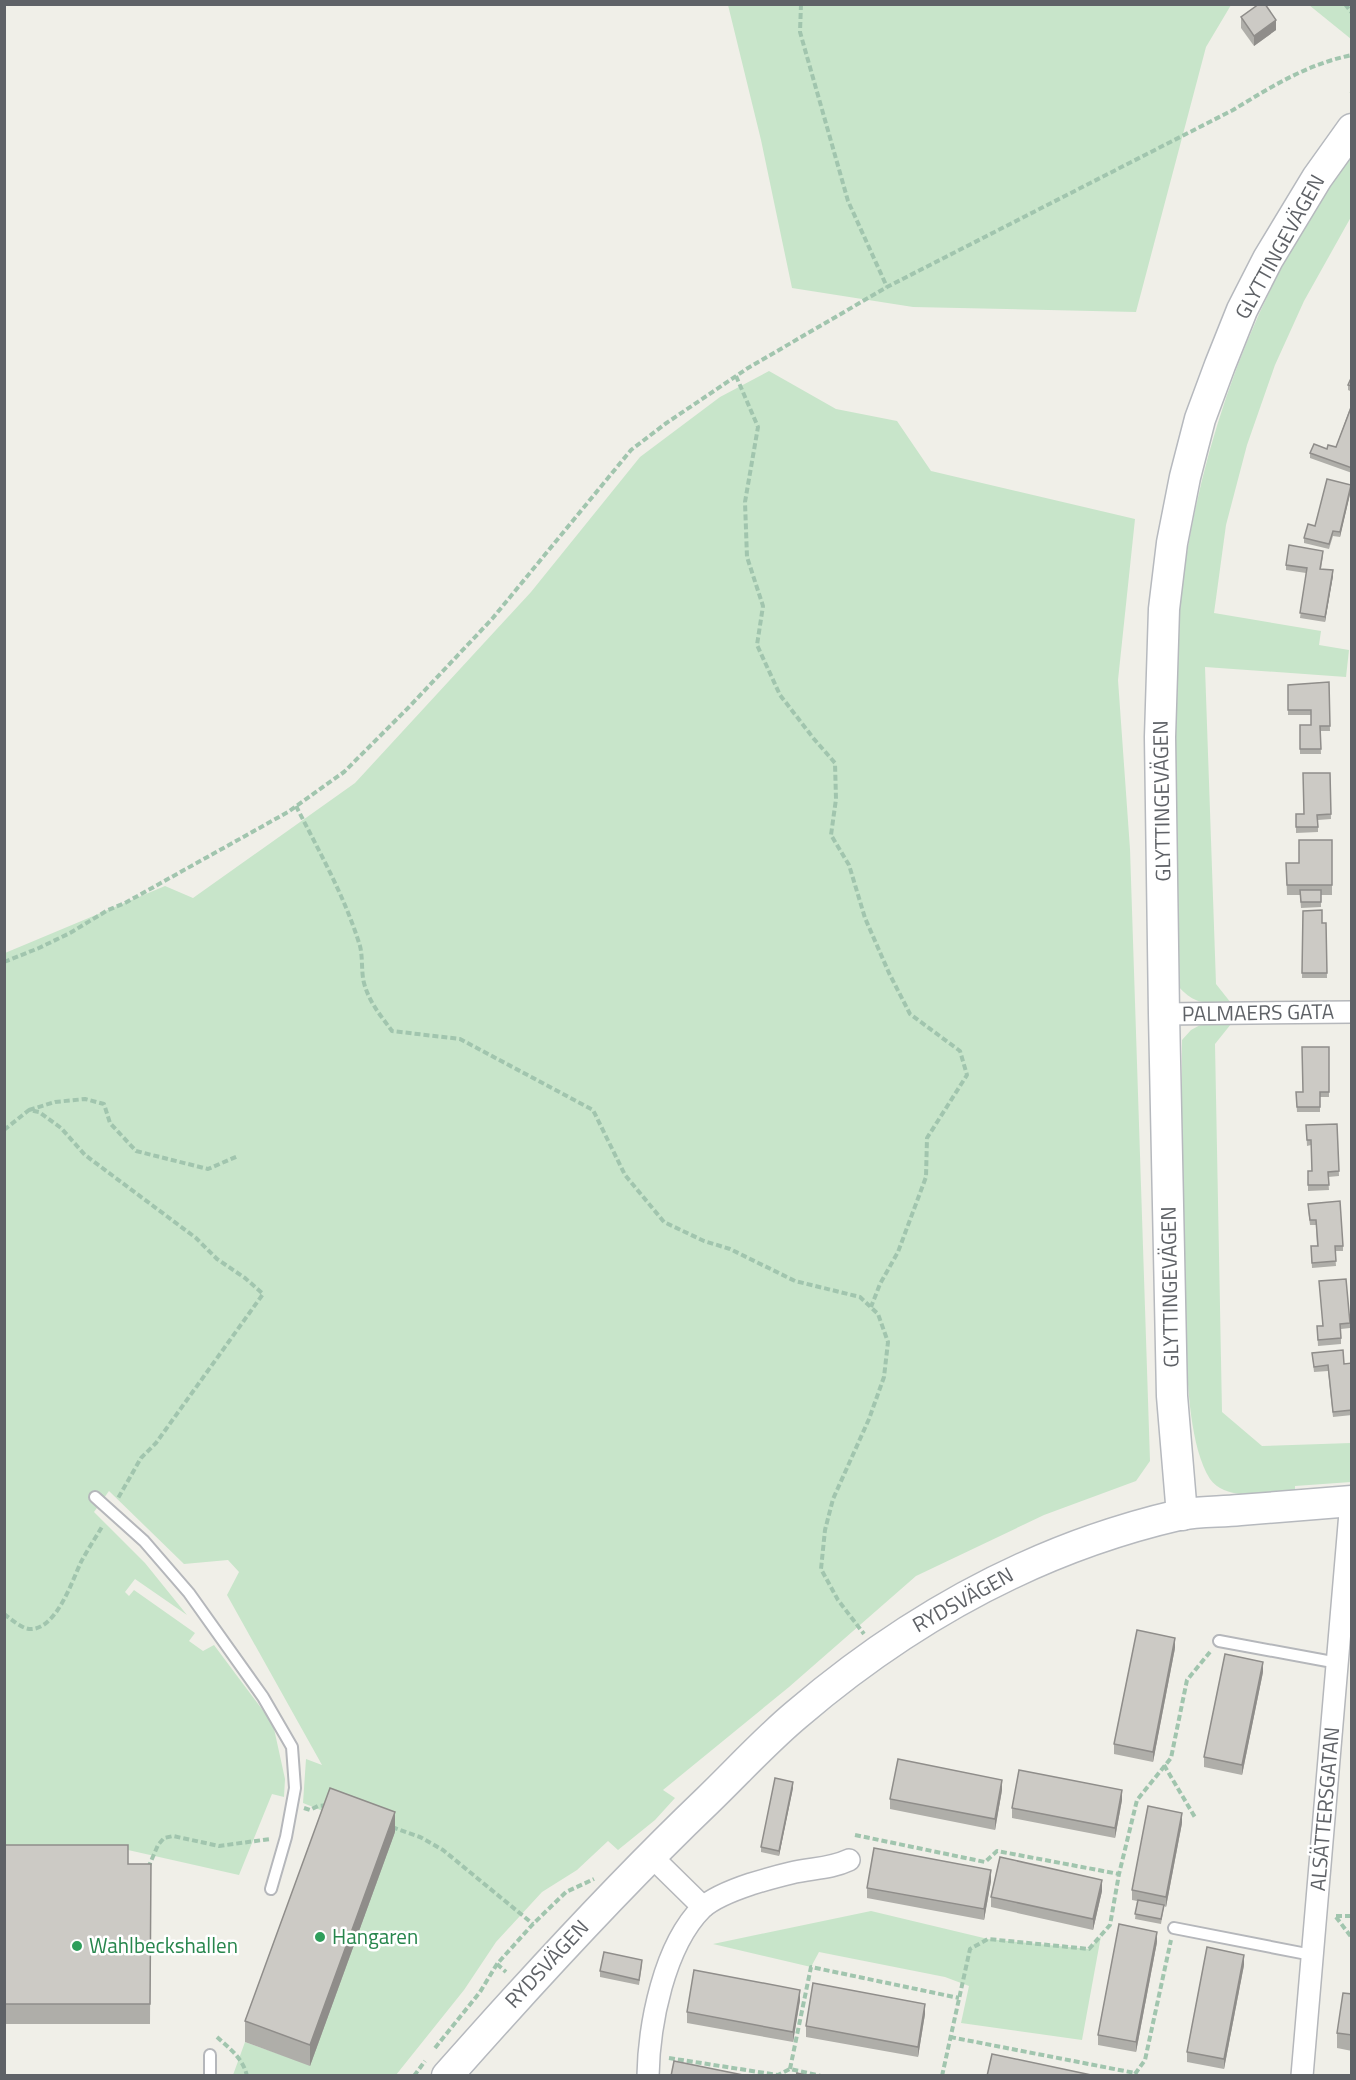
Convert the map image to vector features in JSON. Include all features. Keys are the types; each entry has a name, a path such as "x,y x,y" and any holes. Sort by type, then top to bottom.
{"street":[{"name":"GLYTTINGEVÄGEN","path":"1182,1515 1172,1396 1160,737 1164,609 1172,543 1185,477 1200,419 1242,310 1291,220 1352,129"},
{"name":"PALMAERS GATA","path":"1164,1014 1352,1012"},
{"name":"RYDSVÄGEN","path":"436,2061 534,1978 650,1855 796,1715 876,1652 944,1608 1039,1560 1126,1530 1182,1515 1351,1501"},
{"name":"ALSÄTTERSGATAN","path":"1302,2076 1338,1663 1347,1595 1351,1501"},
{"path":"650,1855 704,1907"},
{"path":"648,2076 648,2054 665,1973 675,1947 687,1927 704,1907 724,1895 749,1885 793,1873 838,1866 849,1860"}],"lane":[{"path":"95,1497 144,1541 189,1593 264,1697 292,1747 295,1788 286,1837 271,1889"},
{"path":"1219,1641 1338,1663"},
{"path":"1174,1928 1312,1955"},
{"path":"210,2055 210,2076"}],"path":[{"path":"801,4 800,32 848,201 887,287"},
{"path":"1345,4 1352,13"},
{"path":"4,962 60,938 140,894 296,806 344,772 492,619 631,450 736,376 887,287 1233,110 1287,77 1329,59 1352,55"},
{"path":"736,376 758,427 746,502 747,557 763,606 757,645 780,695 835,763 836,799 831,835 849,865 866,918 889,973 910,1014 960,1051 967,1075 927,1138 926,1178 898,1252 880,1284 871,1307"},
{"path":"296,806 331,876 350,922 360,948 364,983 373,1005 392,1031 460,1039 593,1110 625,1175 664,1222 704,1241 730,1249 795,1281 860,1296 878,1314 888,1342 884,1377 833,1499 825,1530 821,1569 838,1600 876,1652"},
{"path":"4,1130 29,1110 55,1102 86,1099 104,1104 110,1123 136,1151 208,1169 238,1156"},
{"path":"4,1614 26,1629 39,1628 49,1621 64,1599 82,1560 141,1458 156,1443 263,1294 217,1258 196,1238 85,1155 61,1128 39,1112 29,1110"},
{"path":"942,2076 970,1949 988,1939 1089,1948 1110,1925 1119,1874 1137,1800 1171,1758 1187,1680 1219,1641"},
{"path":"1164,1765 1196,1819"},
{"path":"292,1803 310,1810 331,1804"},
{"path":"387,1825 420,1837 442,1850 481,1879 533,1924"},
{"path":"855,1835 985,1862 997,1851 1119,1874"},
{"path":"148,1870 158,1845 164,1838 173,1836 219,1846 286,1837"},
{"path":"414,2076 436,2061 497,1964 566,1892 610,1871 623,1884"},
{"path":"1336,1916 1352,1916"},
{"path":"950,2037 1134,2074 1145,2060 1174,1928"},
{"path":"497,1964 506,1972"},
{"path":"790,2069 811,1967 959,1998"},
{"path":"217,2037 236,2055 245,2067 247,2076"},
{"path":"648,2054 778,2075 790,2069"},
{"path":"790,2069 795,2073 821,2076"}],"green space":[{"path":"728,5 1231,5 1206,47 1136,312 913,307 792,288 761,140"},
{"path":"1309,5 1351,5 1351,39"},
{"path":"1351,156 1351,217 1304,301 1275,365 1247,445 1226,525 1214,613 1321,631 1319,645 1349,650 1346,677 1205,667 1216,984 1231,1003 1202,1002 1190,997 1178,986 1176,659 1180,600 1189,540 1218,424 1237,367 1260,312 1317,206"},
{"path":"769,371 836,409 897,421 931,471 1135,519 1118,680 1130,849 1150,1461 1136,1481 1044,1515 916,1576 789,1687 663,1790 675,1798 655,1820 618,1850 608,1841 577,1870 542,1892 496,1942 464,1990 396,2075 233,2075 245,2042 310,2065 328,1813 303,1803 306,1759 322,1765 227,1595 239,1572 228,1560 184,1564 109,1491 94,1512 145,1563 187,1615 135,1579 125,1592 129,1596 134,1590 195,1633 189,1641 203,1651 214,1645 273,1724 285,1779 284,1797 272,1794 239,1875 128,1850 5,1865 5,953 165,886 193,898 355,783 531,592 640,457 720,397"},
{"path":"1202,1024 1231,1024 1215,1044 1222,1412 1262,1446 1351,1443 1351,1482 1295,1486 1295,1492 1241,1494 1220,1488 1210,1479 1203,1466 1194,1434 1189,1398 1184,1311 1182,1195 1182,1040 1191,1030"},
{"path":"871,1911 988,1939 1089,1949 1101,1936 1082,2040 961,2023 969,1986 945,1977 819,1952 811,1967 713,1944"}],"building":[{"path":"1259,4 1265,4 1276,20 1254,36 1241,17"},
{"path":"1352,405 1352,468 1310,453 1314,444 1327,449 1328,445 1336,447"},
{"path":"1327,479 1351,485 1340,532 1333,531 1329,544 1304,538 1308,524 1315,526"},
{"path":"1289,545 1323,551 1320,569 1333,570 1325,617 1300,613 1307,568 1286,565"},
{"path":"1329,682 1330,726 1320,726 1321,749 1300,749 1300,725 1311,725 1311,710 1288,710 1288,685"},
{"path":"1303,773 1330,773 1331,814 1317,815 1318,827 1296,827 1296,814 1304,814"},
{"path":"1299,840 1332,840 1332,885 1287,885 1286,863 1299,863"},
{"path":"1300,890 1321,890 1321,902 1301,902"},
{"path":"1322,910 1322,923 1326,923 1327,973 1302,973 1303,911"},
{"path":"1302,1047 1329,1047 1329,1092 1320,1092 1320,1107 1297,1107 1296,1092 1303,1092"},
{"path":"1337,1124 1339,1171 1328,1172 1329,1185 1308,1185 1308,1171 1312,1171 1311,1140 1307,1140 1306,1125"},
{"path":"1340,1201 1343,1246 1335,1246 1336,1261 1312,1263 1311,1246 1318,1246 1316,1220 1310,1220 1308,1204"},
{"path":"1346,1279 1350,1323 1340,1324 1341,1338 1318,1340 1317,1326 1323,1326 1319,1281"},
{"path":"1343,1350 1344,1364 1352,1363 1352,1410 1333,1412 1328,1365 1314,1367 1312,1353"},
{"path":"1137,1630 1175,1638 1153,1752 1114,1744"},
{"path":"1225,1654 1263,1662 1242,1765 1204,1757"},
{"path":"898,1759 1002,1780 995,1819 890,1799"},
{"path":"1019,1770 1122,1790 1115,1828 1012,1808"},
{"path":"775,1778 793,1782 779,1851 761,1847"},
{"name":"Hangaren","path":"330,1788 395,1812 310,2045 245,2021"},
{"path":"1148,1806 1182,1813 1166,1897 1132,1890"},
{"name":"Wahlbeckshallen","path":"4,1845 128,1845 128,1864 151,1864 150,2004 4,2004"},
{"path":"874,1848 991,1870 984,1909 867,1888"},
{"path":"1000,1857 1102,1880 1093,1919 991,1897"},
{"path":"1138,1900 1164,1905 1161,1919 1135,1914"},
{"path":"1119,1924 1157,1932 1136,2042 1098,2035"},
{"path":"1207,1947 1244,1955 1224,2059 1187,2052"},
{"path":"604,1952 642,1960 639,1980 600,1971"},
{"path":"694,1970 800,1990 793,2032 687,2012"},
{"path":"813,1983 925,2004 918,2047 806,2026"},
{"path":"1343,1993 1352,1994 1352,2035 1337,2033"},
{"path":"992,2054 1096,2076 987,2076"},
{"path":"674,2061 748,2076 671,2076"}],"place":[{"name":"Hangaren","path":"320,1937"},
{"name":"Wahlbeckshallen","path":"77,1946"}]}
